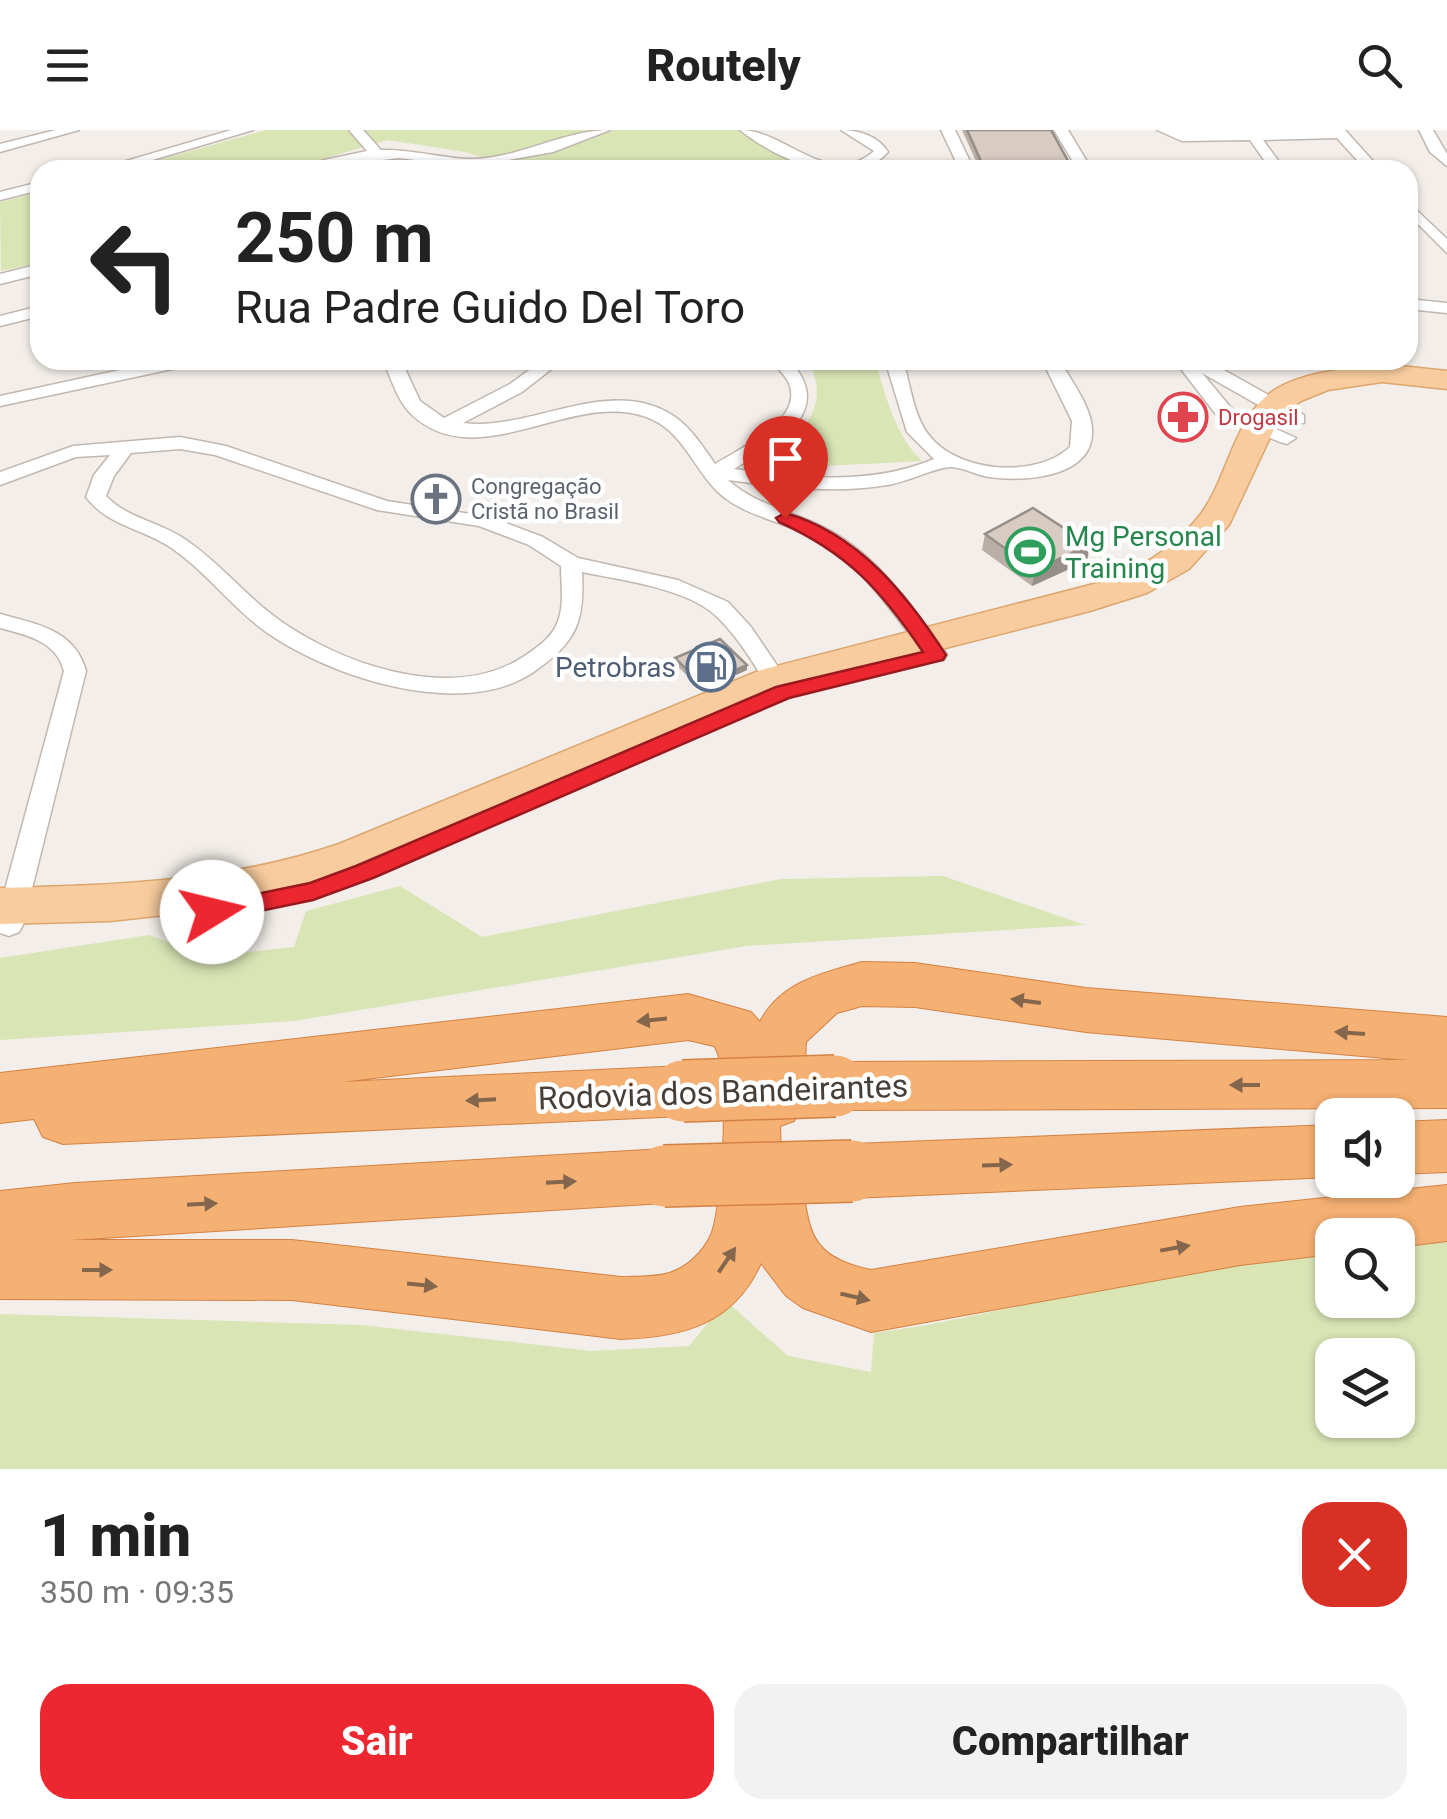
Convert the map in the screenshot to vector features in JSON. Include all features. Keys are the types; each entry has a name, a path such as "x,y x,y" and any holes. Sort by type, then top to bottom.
{"highway":[{"path":"1447,1040 1086,1010 915,985 875,983 843,987 809,1003 784,1029 776,1049 770,1208 778,1235 804,1270 835,1292 871,1301 1240,1236 1447,1213"},
{"path":"0,1098 688,1017 732,1028 751,1060 752,1198 742,1237 715,1279 696,1296 666,1306 622,1308 292,1270 0,1269"},
{"name":"Rodovia dos Bandeirantes","path":"0,1121 835,1086 1447,1084"},
{"path":"1415,1147 1447,1146"},
{"path":"0,1219 75,1211 664,1176 1315,1151"}],"main road":[{"path":"6,916 180,916 244,908 313,891 779,686 930,647 1134,585 1176,562 1216,518 1265,427 1358,376 1398,372 1447,380"}],"street":[{"path":"0,148 72,130"},
{"path":"139,160 246,130"},
{"path":"356,130 375,152"},
{"path":"486,160 548,149 603,130"},
{"path":"746,130 808,160"},
{"path":"848,130 878,146 879,158 870,160"},
{"path":"948,130 962,160"},
{"path":"1061,130 1079,160"},
{"path":"1164,130 1182,137 1339,132 1365,160"},
{"path":"1427,130 1447,136"},
{"path":"1427,130 1435,149 1447,162"},
{"path":"1254,136 1271,160"},
{"path":"344,160 375,152 454,160"},
{"path":"0,196 30,188"},
{"path":"1418,217 1447,248"},
{"path":"0,278 30,270"},
{"path":"1418,305 1447,308"},
{"path":"0,321 30,313"},
{"path":"0,401 144,370"},
{"path":"397,370 417,412 443,426 475,429 619,406 640,408 675,426 728,491 827,537 860,563 900,604 930,647"},
{"path":"443,426 516,388 540,370"},
{"path":"714,472 794,416 802,399 800,386 788,370"},
{"path":"897,370 920,437 946,460 995,474 1038,472 1068,458 1080,446 1082,430 1055,370"},
{"path":"1194,370 1265,427"},
{"path":"1204,370 1265,427"},
{"path":"0,479 73,452 180,443 219,450 384,506 510,529 572,563 670,584 720,606 779,686"},
{"path":"126,446 96,497 105,509 174,541 287,636 339,662 424,685 469,686 503,681 533,664 558,641 570,619 572,563"},
{"path":"714,472 818,485 916,477 946,460"},
{"path":"0,620 44,634 62,645 73,656 75,670 6,916"}],"green space":[{"path":"266,130 740,130 796,160 491,160 388,140 319,160 159,160"},
{"path":"30,194 30,265 1,271 0,202"},
{"path":"811,370 878,370 898,427 922,461 747,470 779,451 805,426 817,396"},
{"path":"943,876 1085,925 746,946 294,1021 0,1040 0,958 149,935 207,957 294,947 306,911 400,886 482,937 781,879"},
{"path":"1447,1232 1447,1469 0,1469 0,1314 361,1325 592,1351 689,1346 726,1301 788,1356 871,1372 874,1333 1188,1271 1315,1252 1315,1318 1415,1318 1415,1237"}],"building":[{"path":"967,130 1051,130 1068,160 980,160"},
{"path":"1033,508 1090,545 1035,570 985,534"},
{"name":"Petrobras","path":"720,639 747,665 702,685 675,658"}],"place":[{"name":"Drogasil","path":"1183,417"},
{"name":"Congregação Cristã no Brasil","path":"436,499"},
{"name":"Mg Personal Training","path":"1030,552"},
{"name":"Petrobras","path":"711,667"}],"route":[{"path":"212,912 313,891 365,872 783,692 936,655 900,604 860,563 827,537 785,518"}]}
